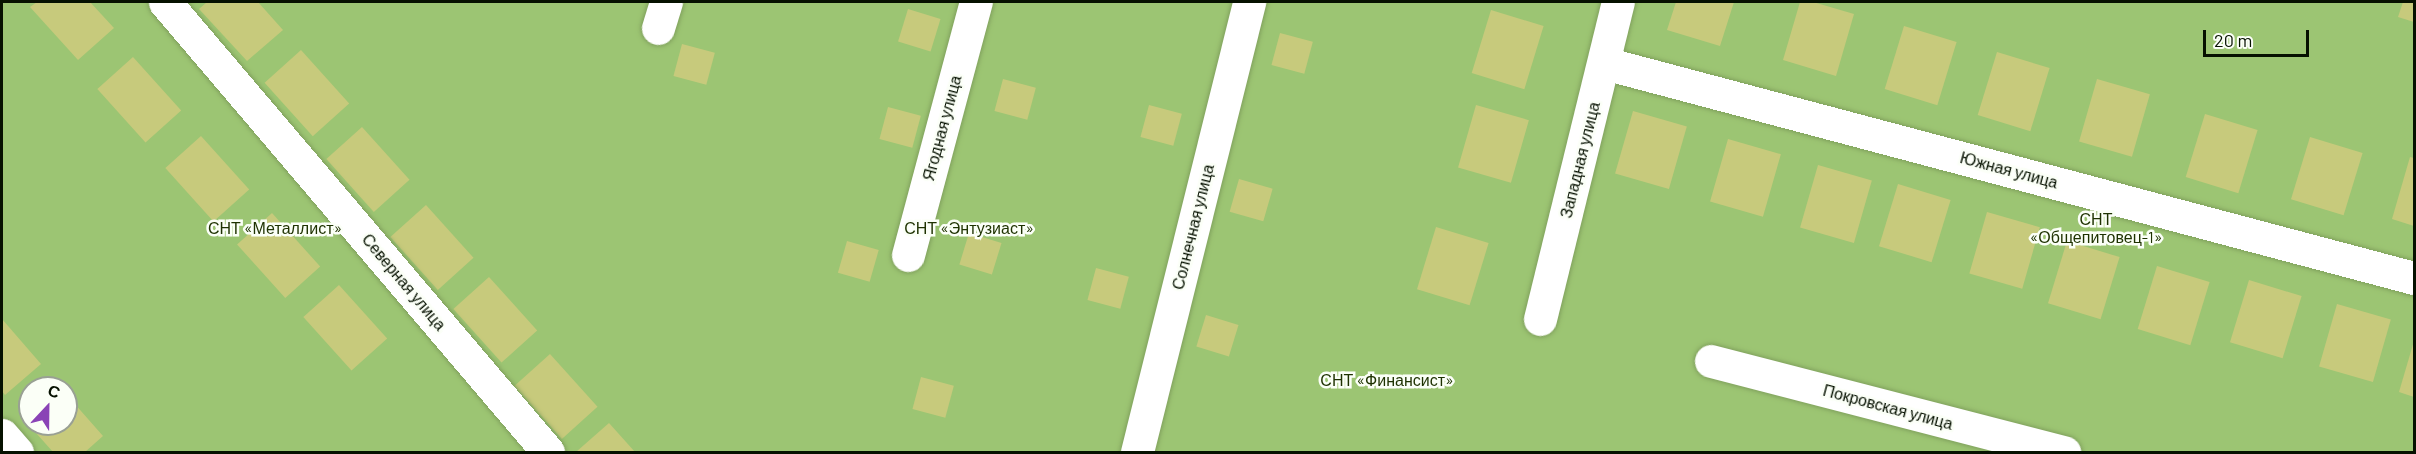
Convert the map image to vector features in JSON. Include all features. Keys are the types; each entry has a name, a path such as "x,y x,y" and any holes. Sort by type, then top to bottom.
{"street":[{"name":"Северная улица","path":"165,2 548,453"},
{"name":"Ягодная улица","path":"908,255 976,2"},
{"name":"Солнечная улица","path":"1137,453 1249,2"},
{"name":"Западная улица","path":"1540,318 1618,2"},
{"name":"Южная улица","path":"1604,63 2415,278"},
{"name":"Покровская улица","path":"1711,361 2064,453"},
{"path":"2,435 17,453"}],"green space":[{"path":"2,2 2414,2 2414,452 2,452"}],"building":[{"path":"37,2 90,2 114,28 78,60 30,7"},
{"path":"207,2 258,2 283,30 247,61 199,9"},
{"path":"1676,2 1734,2 1720,46 1667,30"},
{"path":"1800,2 1813,2 1854,14 1836,76 1783,60"},
{"path":"2403,2 2414,2 2414,22 2398,17"},
{"path":"908,9 941,19 931,51 898,42"},
{"path":"1491,10 1544,26 1524,89 1472,73"},
{"path":"1904,26 1957,42 1937,105 1885,89"},
{"path":"1280,33 1313,42 1304,74 1271,65"},
{"path":"682,44 715,53 706,85 673,76"},
{"path":"301,50 349,104 313,136 265,83"},
{"path":"1997,52 2050,68 2030,131 1978,115"},
{"path":"133,57 181,111 146,143 97,89"},
{"path":"1003,79 1036,88 1027,120 994,111"},
{"path":"2097,79 2150,94 2132,157 2079,141"},
{"path":"1149,105 1182,114 1173,146 1140,137"},
{"path":"1476,105 1529,120 1511,183 1458,167"},
{"path":"888,107 921,116 912,148 879,139"},
{"path":"1633,111 1687,126 1669,189 1615,173"},
{"path":"2205,114 2258,130 2238,193 2186,177"},
{"path":"362,127 410,180 374,212 326,159"},
{"path":"201,136 249,190 214,222 165,168"},
{"path":"2310,137 2363,153 2344,215 2291,199"},
{"path":"1728,139 1781,154 1763,217 1710,201"},
{"path":"2410,157 2414,158 2414,226 2392,219"},
{"path":"1818,165 1872,180 1854,243 1800,227"},
{"path":"1239,179 1273,189 1263,221 1230,212"},
{"path":"1898,184 1951,200 1932,262 1879,246"},
{"path":"426,205 474,258 438,290 390,237"},
{"path":"1987,212 2040,227 2022,289 1969,274"},
{"path":"272,213 320,267 285,298 237,244"},
{"path":"1436,227 1489,243 1470,305 1417,289"},
{"path":"969,233 1002,243 992,274 959,265"},
{"path":"847,241 879,250 870,282 838,273"},
{"path":"2067,241 2120,257 2101,319 2048,303"},
{"path":"2157,266 2210,282 2190,345 2138,329"},
{"path":"1096,268 1129,277 1120,309 1087,300"},
{"path":"489,277 537,331 502,363 453,309"},
{"path":"2249,280 2302,296 2283,358 2230,342"},
{"path":"339,285 387,339 352,371 303,317"},
{"path":"2337,304 2391,319 2373,382 2319,366"},
{"path":"1206,315 1239,325 1229,356 1196,347"},
{"path":"2,319 41,364 27,376 18,376 18,384 5,395 2,391"},
{"path":"2414,341 2414,397 2399,392"},
{"path":"550,354 598,407 562,439 514,386"},
{"path":"921,377 954,386 945,418 912,409"},
{"path":"78,408 103,436 85,452 53,452 39,436 78,436"},
{"path":"609,423 635,452 576,452"}],"park label":[{"name":"СНТ «Металлист»","path":"275,228"},
{"name":"СНТ «Энтузиаст»","path":"969,228"},
{"name":"СНТ «Общепитовец-1»","path":"2096,228"},
{"name":"СНТ «Финансист»","path":"1387,380"}]}
